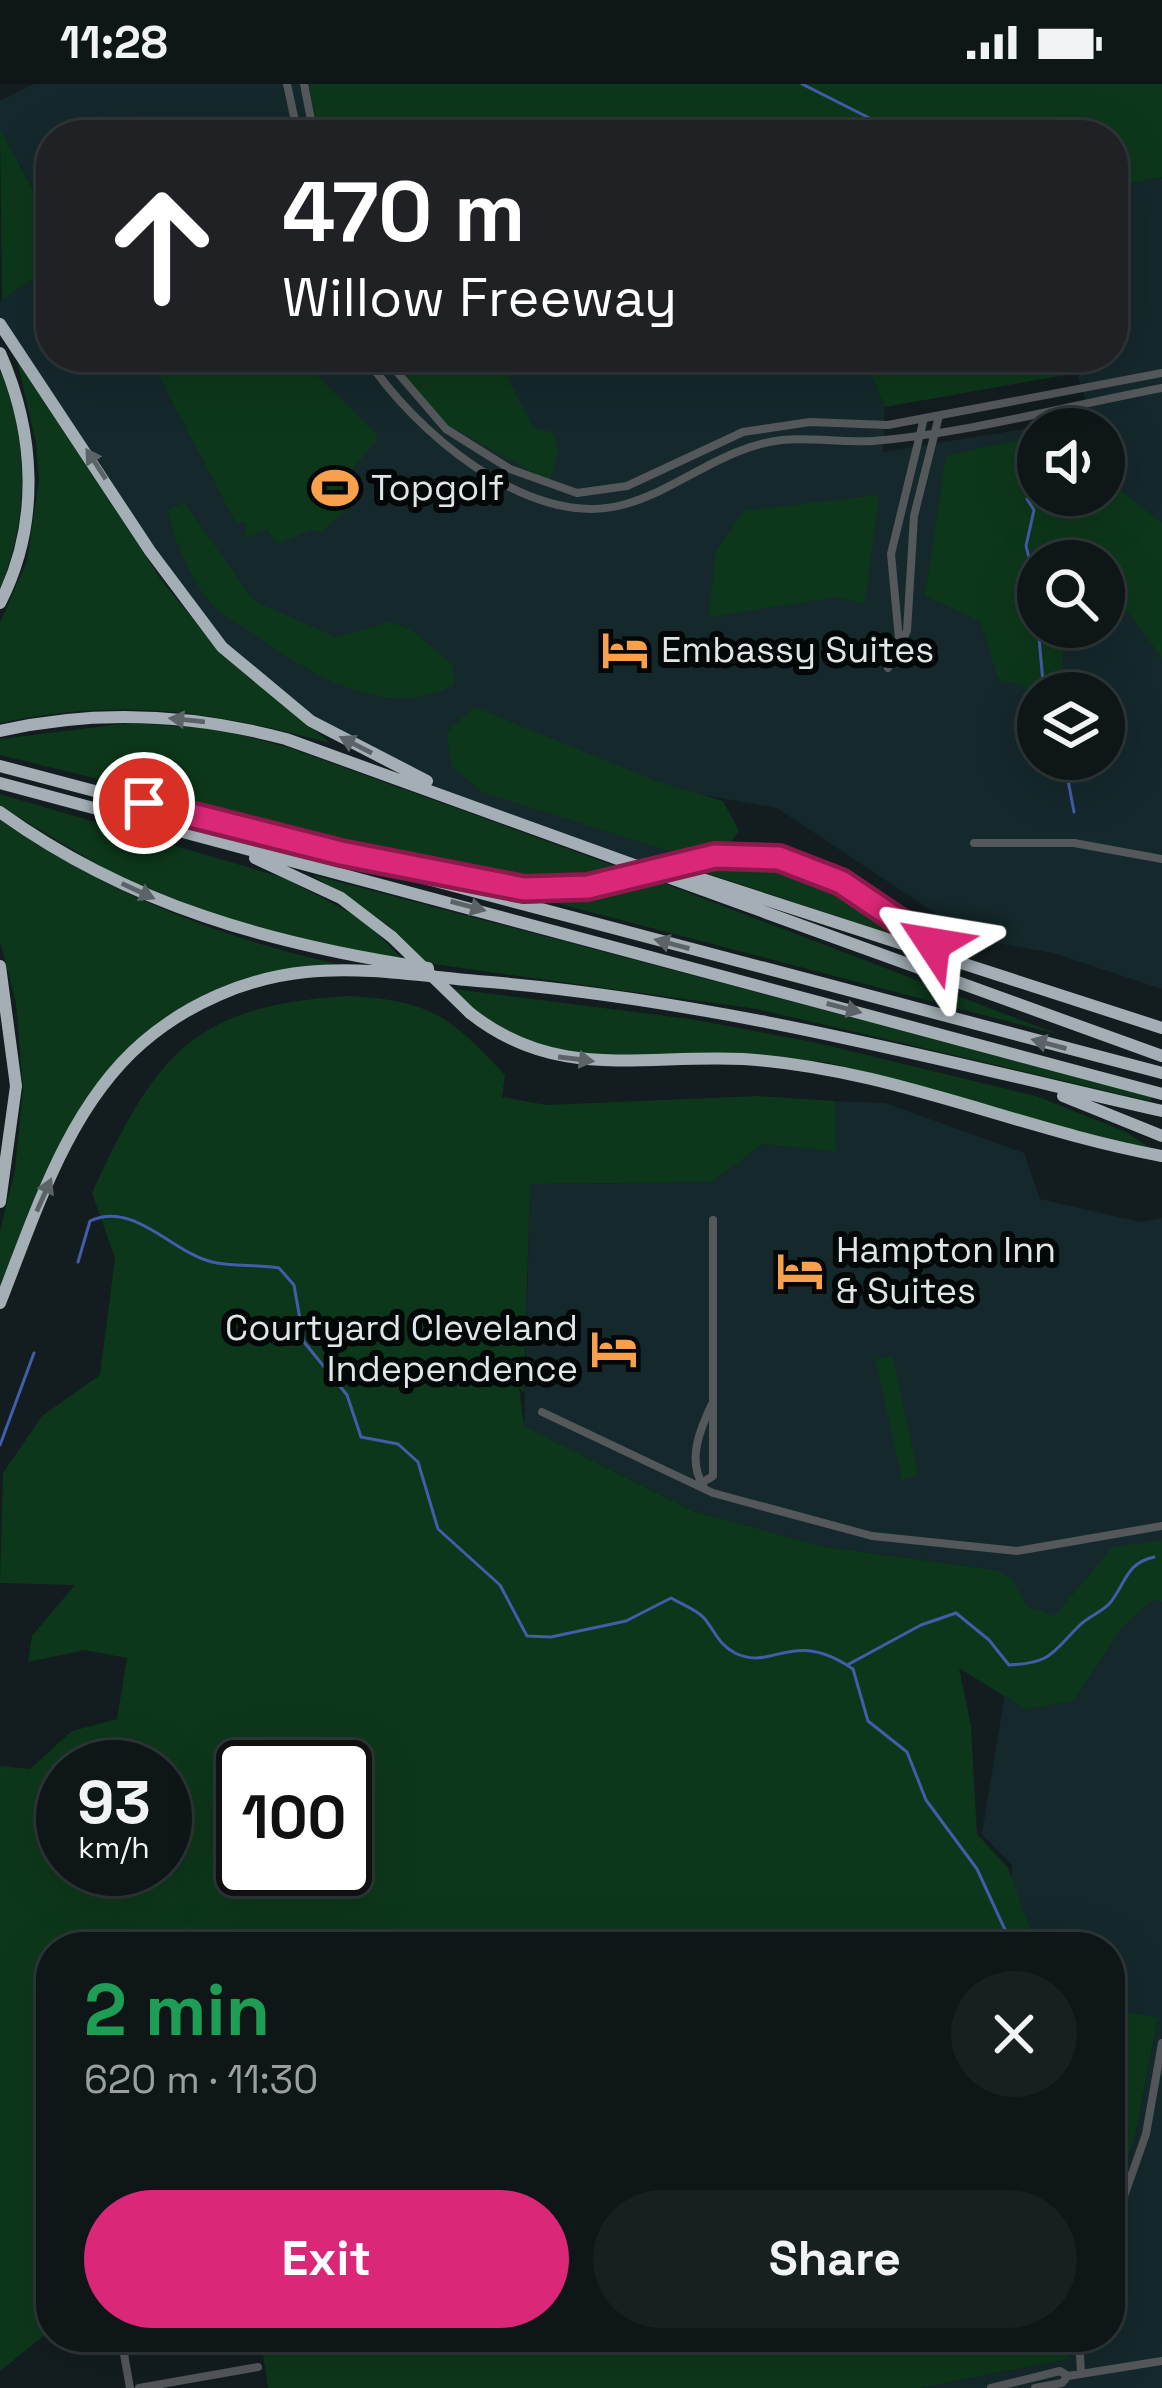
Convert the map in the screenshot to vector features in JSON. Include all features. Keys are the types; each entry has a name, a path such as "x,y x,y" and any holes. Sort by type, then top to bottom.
{"highway":[{"path":"0,324 150,551 222,647 311,721 460,799"},
{"path":"0,353 21,408 30,474 22,543 0,603"},
{"path":"0,730 102,717 215,723 286,740 620,856 1162,1056"},
{"path":"0,766 1162,1073"},
{"path":"0,783 1162,1094"},
{"path":"0,812 117,882 212,921 339,955 511,983"},
{"path":"192,835 311,883 392,937 470,1013 543,1054 599,1062 738,1059 828,1068 1162,1156"},
{"path":"341,853 524,889 603,884 715,856 779,858 825,873 933,944 1000,974"},
{"path":"620,856 1162,1024"},
{"path":"0,966 16,1086 0,1202"},
{"path":"0,1304 80,1120 122,1064 183,1014 228,991 305,972 563,986 738,1013 1162,1111"},
{"path":"982,1070 1075,1100 1162,1136"}],"street":[{"path":"287,84 295,120"},
{"path":"304,84 311,120"},
{"path":"378,372 431,435 512,486 577,508 621,505 754,446 808,439 872,441 1162,388"},
{"path":"398,372 441,424 518,473 577,493 627,486 743,431 810,422 888,425 1162,373"},
{"path":"888,668 907,631 914,516 939,416"},
{"path":"899,639 890,579 896,523 924,418"},
{"path":"512,486 518,473"},
{"path":"890,579 908,578"},
{"path":"974,843 1074,843 1162,859"},
{"path":"703,1485 713,1476 713,1220"},
{"path":"703,1485 696,1474 697,1443 712,1402"},
{"path":"542,1412 703,1485 872,1536 1016,1550 1162,1526"},
{"path":"1125,2194 1146,2134 1161,2047"},
{"path":"125,2352 135,2388 258,2367"},
{"path":"1080,2352 1081,2373"},
{"path":"1035,2388 1062,2383 1081,2373 1162,2361"},
{"path":"991,2388 1060,2371 1068,2376"}],"shaded area":[{"path":"33,84 422,84 447,120 36,120 36,194 0,129 0,101"},
{"path":"1162,177 1162,989 1053,953 974,939 777,808 681,791 667,875 460,799 311,721 222,647 0,324 0,301 36,277 36,372 870,372 885,407 883,452 1017,430 1017,516 1125,516 1125,408 1088,408 1077,372 1128,372 1128,184"},
{"path":"835,1101 885,1103 1024,1153 1040,1199 1140,1222 1162,1218 1162,2388 920,2388 1067,2359 1069,2352 1125,2352 1125,2164 1158,2019 1125,2012 1125,1932 1022,1932 1012,1913 1012,1865 982,1834 1004,1700 995,1570 826,1547 693,1511 524,1426 530,1184 712,1182 763,1144 836,1150"}],"green space":[{"path":"309,84 1162,84 1162,177 1128,184 1128,120 316,120"},
{"path":"0,129 36,195 36,277 2,300"},
{"path":"17,360 162,581 213,644 330,743 166,711 86,711 0,723 0,623 27,561 39,481 36,443"},
{"path":"0,370 16,424 22,479 16,535 0,589"},
{"path":"157,372 314,372 376,434 376,441 347,476 362,496 321,532 311,530 278,544 267,530 245,538 246,521 236,523"},
{"path":"401,372 510,372 508,379 533,427 554,434 558,452 550,482 446,424"},
{"path":"870,372 1077,373 885,407"},
{"path":"1017,441 1017,516 1125,516 1125,493 1162,523 1162,658 1125,612 1125,540 1017,540 1017,648 1064,648 1062,672 1017,672 1017,684 999,680 980,621 925,596 946,456"},
{"path":"879,495 865,604 837,597 709,617 715,554 744,511"},
{"path":"184,502 254,601 336,637 390,622 413,631 453,665 454,685 403,698 351,689 302,666 227,617 203,593 179,547 167,511"},
{"path":"474,707 659,782 723,801 739,831 728,846 680,854 484,793 451,766 447,732"},
{"path":"130,723 217,729 287,747 629,871 577,884 513,880 0,755 0,739"},
{"path":"0,794 284,878 364,920 401,958 262,933 119,877 0,806"},
{"path":"0,820 79,869 161,908 247,940 337,964 262,976 202,997 154,1027 114,1065 54,1162 0,1286 0,1232 15,1170 23,1089 16,1003 0,941"},
{"path":"748,860 795,871 836,888 912,941 688,867"},
{"path":"313,875 1152,1097 1150,1101 757,1009 426,963 389,926"},
{"path":"650,878 1060,1035 510,891 580,894"},
{"path":"452,989 690,1019 813,1042 1036,1096 1124,1131 1158,1153 827,1062 726,1053 585,1056 537,1046 490,1022"},
{"path":"378,998 421,1008 454,1026 505,1075 502,1097 546,1105 758,1096 835,1101 836,1151 763,1144 712,1182 530,1184 524,1393 519,1388 524,1426 693,1511 826,1547 995,1570 1011,1578 1027,1606 1055,1616 1112,1547 1162,1540 1162,1601 1152,1600 1120,1629 1074,1701 1025,1709 959,1668 971,1726 977,1834 1008,1868 1033,1932 36,1932 36,2342 0,2371 0,1766 30,1769 36,1764 36,1896 192,1896 192,1740 62,1740 72,1731 117,1719 127,1658 85,1650 28,1662 32,1636 75,1585 0,1583 3,1473 42,1416 100,1375 115,1258 92,1193 137,1106 160,1073 215,1026 251,1011 296,1001"},
{"path":"893,1356 918,1475 902,1480 875,1359"},
{"path":"1125,2012 1158,2018 1125,2164"},
{"path":"1070,2352 1068,2359 920,2388 268,2388 263,2354"}],"waterway":[{"path":"802,84 873,120"},
{"path":"1027,540 1033,516"},
{"path":"1040,648 1042,672"},
{"path":"1068,780 1074,812"},
{"path":"78,1262 90,1221 106,1216 137,1222 212,1262 279,1268 294,1285 304,1342 347,1395 361,1437 398,1444 418,1462 438,1529 500,1585 527,1636 551,1637 626,1621 671,1598 701,1615 735,1653 761,1658 814,1651 853,1669 868,1721 907,1752 926,1800 977,1869 1006,1932"},
{"path":"0,1445 34,1353"},
{"path":"849,1664 921,1625 956,1613 989,1640 1009,1665 1035,1662 1107,1606 1132,1569 1154,1557"}],"place":[{"name":"Topgolf","path":"335,488"},
{"name":"Embassy Suites","path":"625,650"},
{"name":"Hampton Inn & Suites","path":"800,1271"},
{"name":"Courtyard Cleveland Independence","path":"614,1349"}],"route":[{"path":"144,803 341,853 524,889 572,890 715,856 779,858 825,873 933,944"}]}
